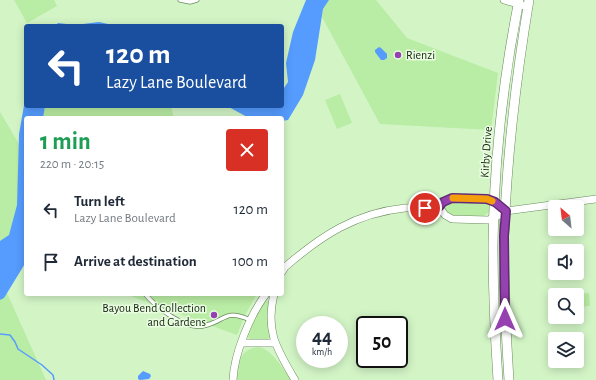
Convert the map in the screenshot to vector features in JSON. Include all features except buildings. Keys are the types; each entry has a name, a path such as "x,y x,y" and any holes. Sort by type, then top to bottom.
{"main road":[{"name":"Kirby Drive","path":"498,380 494,312 493,243 497,155 502,101 511,41 519,2"},
{"name":"Kirby Drive","path":"509,380 505,319 504,236 508,157 514,101 528,4"}],"street":[{"path":"504,0 528,4"},
{"path":"284,269 313,244 339,228 354,221 389,211 405,208 439,207 443,202 452,198 487,199 495,202 506,211"},
{"path":"439,207 445,215 452,219 488,220 506,211 596,199"},
{"path":"232,380 233,372 250,320 265,296"},
{"path":"274,296 271,320 274,343 295,380"},
{"path":"242,343 274,343"}],"lane":[{"path":"180,0 190,2 197,0"},
{"path":"147,296 158,307 191,325 205,326 233,314 250,320"}],"green space":[{"path":"14,0 54,0 57,6 27,23"},
{"name":"Rienzi","path":"329,0 376,0 407,38 498,73 491,130 380,124 322,17 323,9"},
{"path":"340,94 352,123 337,129 325,100"},
{"path":"45,108 172,108 174,116 43,116"},
{"path":"0,112 24,153 24,260 0,288"},
{"path":"452,201 486,203 491,210 484,216 451,215 446,212 445,206"},
{"path":"7,293 46,380 0,380 0,300"},
{"path":"584,293 589,293 590,306 584,306"},
{"name":"Bayou Bend Collection and Gardens","path":"130,296 256,296 245,315 237,335"},
{"path":"267,301 269,302 268,323 270,337 267,340 250,339 247,336 255,316 261,306"},
{"path":"258,347 263,348 272,355 291,380 237,380 239,363 243,354"}],"water":[{"path":"306,0 329,0 323,9 315,60 303,95 288,120 284,121 284,116 245,116 231,108 284,108 284,88 288,82 286,63 293,32"},
{"path":"99,22 108,24 83,24"},
{"path":"379,47 387,54 387,58 384,60 381,60 375,52 375,50"},
{"path":"24,105 24,108 45,108 43,116 24,116 24,265 4,298 0,300 0,241 9,235 17,205 19,134"},
{"path":"143,371 150,374 151,376 149,379 138,379 138,376"}],"waterway":[{"path":"0,334 10,335 18,349 42,365 53,375 54,380"}],"slow traffic":[{"path":"453,198 487,199 492,201"}],"place":[{"name":"Rienzi","path":"398,55"},
{"name":"Bayou Bend Collection and Gardens","path":"214,315"}],"route":[{"path":"425,208 439,207 443,202 452,198 487,199 495,202 506,211 504,236 505,319"}]}
